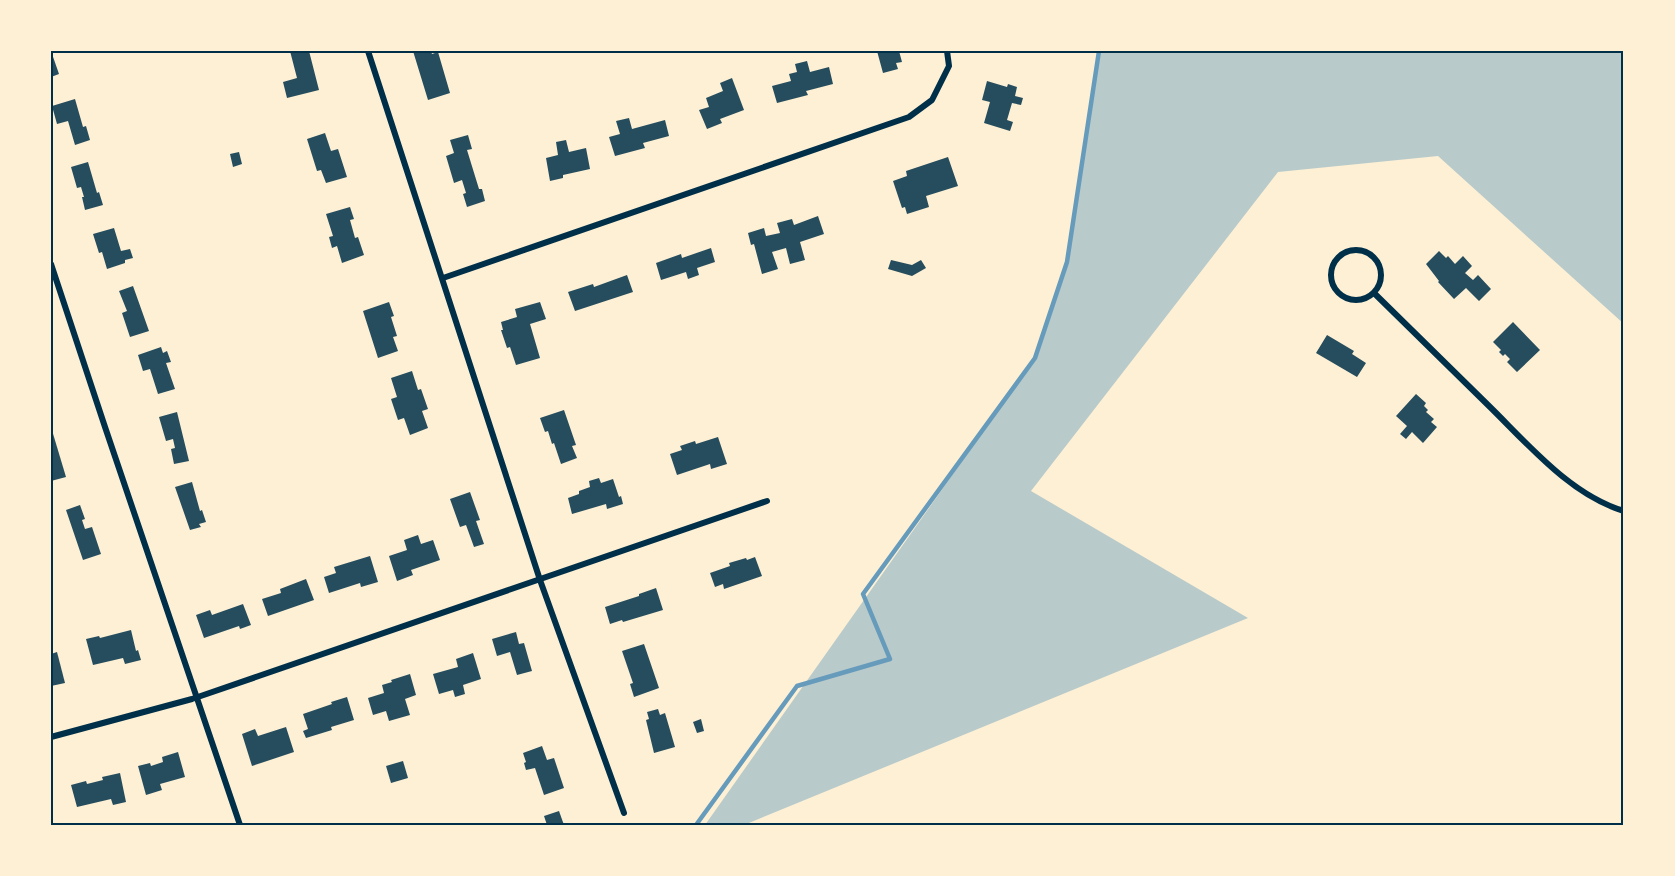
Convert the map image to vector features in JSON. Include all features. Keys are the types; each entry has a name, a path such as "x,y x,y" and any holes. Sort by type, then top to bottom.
{"street":[{"path":"368,51 540,580 624,813"},
{"path":"442,278 909,117 932,100 949,66 947,51"},
{"path":"1356,250 1372,255 1381,270 1379,286 1374,293 1359,300 1344,297 1338,292 1333,285 1332,269 1341,255 1356,250"},
{"path":"51,264 240,825"},
{"path":"1374,293 1565,478 1600,502 1624,511"},
{"path":"51,737 196,698 767,501"}],"shaded area":[{"path":"1099,51 1624,51 1624,324 1438,156 1278,172 1031,491 1248,618 744,825 705,825 1035,358 1067,262"}],"building":[{"path":"51,51 59,74 51,77"},
{"path":"290,51 309,51 319,90 287,98 283,82 297,78"},
{"path":"413,51 431,51 432,54 438,52 450,93 428,100"},
{"path":"877,51 899,51 902,62 896,63 898,69 883,73"},
{"path":"807,61 810,72 829,67 833,84 806,91 808,95 777,103 772,86 791,81 789,74 797,72 795,64"},
{"path":"732,78 744,110 720,119 722,123 707,129 699,110 709,107 706,98 723,91 720,83"},
{"path":"987,81 1007,87 1008,84 1017,87 1015,96 1023,98 1021,105 1012,103 1007,120 1013,122 1010,131 984,123 990,102 982,100"},
{"path":"75,99 83,127 86,126 90,140 75,145 68,121 57,124 52,106"},
{"path":"629,118 632,129 665,120 669,136 643,143 645,148 615,156 609,137 620,134 616,121"},
{"path":"325,133 331,151 338,149 347,177 326,183 321,170 317,171 307,139"},
{"path":"468,135 472,149 467,150 485,201 467,207 462,180 454,183 446,156 454,153 450,140"},
{"path":"566,140 569,152 586,148 590,169 563,175 563,178 550,181 546,158 558,155 556,142"},
{"path":"239,152 242,164 233,167 230,154"},
{"path":"948,157 958,186 926,196 929,207 907,214 905,207 902,208 893,181 907,176 906,171"},
{"path":"88,162 103,205 85,210 81,187 77,188 71,167"},
{"path":"350,207 354,219 350,220 355,238 358,237 364,255 342,263 337,246 332,248 329,237 333,236 326,214"},
{"path":"818,216 824,234 800,242 805,260 790,264 786,248 772,252 778,269 762,274 754,244 751,245 748,233 764,228 766,236 780,233 777,223 792,219 794,225"},
{"path":"114,228 121,251 130,249 133,258 107,269 93,234"},
{"path":"711,248 715,262 697,268 699,275 688,279 686,272 661,280 656,263 681,254 682,258"},
{"path":"1439,251 1455,264 1463,256 1472,266 1465,273 1473,280 1478,275 1491,289 1479,301 1466,288 1454,299 1438,282 1426,264"},
{"path":"891,260 912,265 921,260 926,268 912,276 888,269"},
{"path":"627,275 633,292 575,311 568,292 593,284 594,287"},
{"path":"133,286 149,331 130,337 122,313 127,311 119,291"},
{"path":"389,302 397,336 393,337 398,351 378,358 363,311"},
{"path":"540,302 546,319 530,324 540,358 516,365 510,347 507,348 501,322 517,317 515,309"},
{"path":"1513,322 1540,350 1517,372 1507,362 1510,359 1499,352 1501,350 1493,342"},
{"path":"1327,335 1354,351 1352,354 1366,363 1357,377 1316,353"},
{"path":"161,347 163,353 167,351 171,362 166,363 175,389 158,394 150,369 143,371 138,355"},
{"path":"412,371 418,390 421,389 428,409 422,411 428,428 410,435 404,418 398,420 391,399 397,397 391,378"},
{"path":"1416,394 1426,403 1424,406 1428,410 1426,412 1434,419 1431,422 1437,427 1423,443 1412,432 1406,439 1400,434 1407,426 1396,416"},
{"path":"564,410 576,445 572,446 577,458 561,464 554,443 552,444 548,431 545,432 540,418"},
{"path":"177,412 189,461 174,464 171,449 175,448 173,439 166,441 159,417"},
{"path":"51,427 66,477 51,481"},
{"path":"718,437 727,464 711,469 710,464 677,475 670,454 682,450 680,446"},
{"path":"599,478 601,483 613,479 623,504 607,509 606,504 572,514 568,498 590,487 589,481"},
{"path":"192,482 200,511 202,510 206,522 199,524 201,527 190,530 175,487"},
{"path":"470,492 480,520 476,521 484,544 474,547 466,525 460,527 450,499"},
{"path":"80,505 85,519 82,520 85,529 92,527 101,554 83,560 66,510"},
{"path":"418,535 421,544 433,540 440,560 411,570 413,575 397,581 389,556 407,550 404,540"},
{"path":"370,556 378,582 361,587 360,583 329,593 324,577 336,573 334,567"},
{"path":"755,557 762,576 724,589 723,584 715,587 710,573 730,566 729,563"},
{"path":"306,579 314,600 268,616 262,599 281,593 280,589"},
{"path":"656,588 663,610 610,624 605,607"},
{"path":"243,604 251,625 240,629 239,626 204,638 196,615 210,610 212,615"},
{"path":"131,630 136,651 138,650 141,660 125,664 123,658 93,665 86,639"},
{"path":"516,632 519,644 524,643 532,671 517,675 510,652 497,656 492,639"},
{"path":"644,644 659,688 634,697 630,684 633,683 622,651"},
{"path":"57,652 65,683 51,686 51,654"},
{"path":"473,653 481,679 463,685 465,694 455,697 453,690 439,694 433,674 458,667 456,659"},
{"path":"410,674 416,695 405,699 410,715 389,721 386,711 373,715 368,698 384,693 382,685"},
{"path":"347,697 354,720 306,738 303,731 308,729 303,714"},
{"path":"658,709 660,715 665,713 675,747 654,753 646,720 649,719 647,712"},
{"path":"701,719 704,731 697,733 693,722"},
{"path":"286,727 294,752 252,766 242,734 255,729 258,736"},
{"path":"542,746 547,760 554,758 564,788 544,795 535,768 526,770 523,753"},
{"path":"178,752 185,777 160,784 162,790 146,795 138,766 150,763 151,766 163,762 162,757"},
{"path":"403,761 408,778 391,783 386,766"},
{"path":"120,773 126,802 113,805 111,799 77,807 71,785 86,781 87,784 103,780 102,777"},
{"path":"559,811 564,825 547,825 544,816"}],"waterway":[{"path":"696,825 797,686 890,659 863,594 1035,358 1067,262 1099,51"}]}
